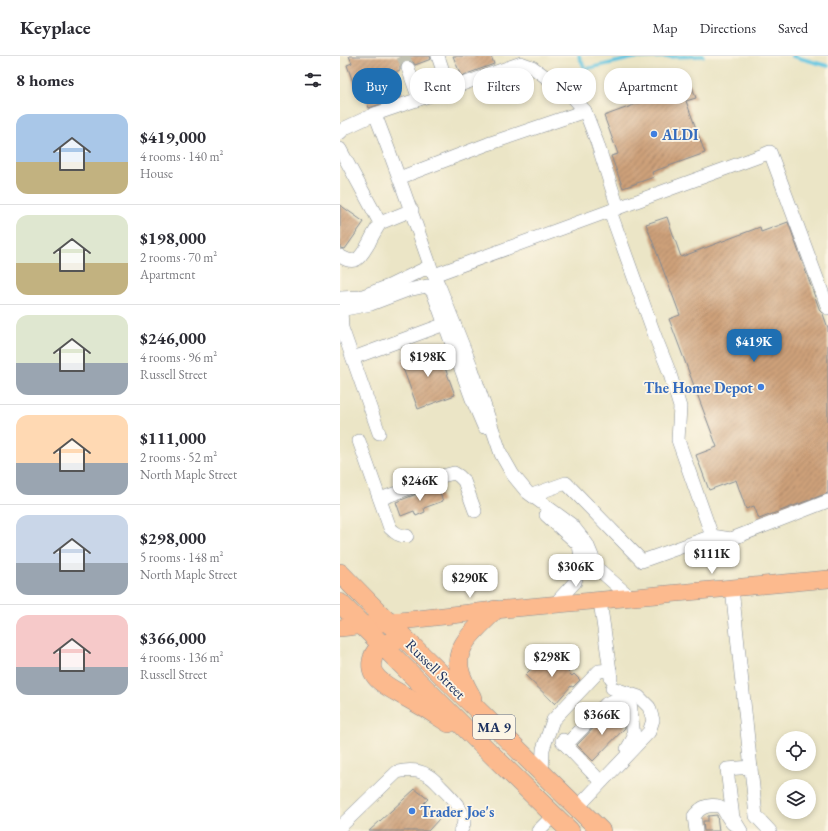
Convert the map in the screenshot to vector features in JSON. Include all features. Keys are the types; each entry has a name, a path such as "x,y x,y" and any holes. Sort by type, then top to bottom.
{"highway":[{"name":"Russell Street","path":"340,573 405,639 601,831"},
{"name":"Russell Street","path":"340,604 484,748 570,831"},
{"path":"479,712 461,675 458,661 465,641 495,610"},
{"path":"405,639 392,641 382,646 374,654 370,665 378,679 389,688 439,716 484,748"}],"main road":[{"path":"340,628 495,610 828,579"}],"lane":[{"path":"438,56 442,68"},
{"path":"465,83 521,62 532,67 572,96 585,111 597,142 614,210 680,407 678,440 712,536"},
{"path":"408,68 410,74"},
{"path":"340,133 346,128 375,114 410,102"},
{"path":"399,178 488,144 585,111"},
{"path":"375,114 412,210 433,273 471,366 501,454 513,475 527,492 572,525 587,544 597,568 630,597"},
{"path":"340,149 380,223"},
{"path":"340,306 389,286 424,269 433,273 614,210 770,152 828,308"},
{"path":"340,256 348,260 354,260 361,257 380,223 412,210"},
{"path":"340,306 371,304 408,290 427,286 433,292 472,399 497,460 510,484 579,545 582,556 575,582 554,605"},
{"path":"340,306 343,341 353,358 379,433"},
{"path":"353,358 445,324"},
{"path":"359,441 390,528 394,533 400,536 407,536"},
{"path":"380,499 454,473 464,481 475,511"},
{"path":"532,495 566,483 642,561 712,536 731,539 828,501"},
{"path":"732,588 756,816 770,831"},
{"path":"600,601 612,688 562,741 601,782"},
{"path":"542,774 543,749 553,720 599,671 610,670"},
{"path":"576,808 649,732 653,720 649,707 638,697 612,688"},
{"path":"566,745 606,704 612,700 621,699 630,702 634,737 619,763"},
{"path":"741,831 733,818 727,769 751,767"},
{"path":"340,827 397,772 412,770 428,775 454,801 461,811 463,820 460,831"},
{"path":"696,831 694,816 702,808 708,806 718,806 722,808 729,821 741,831"},
{"path":"538,831 554,815"}],"building":[{"path":"349,56 430,56 431,59 415,65 413,62 406,60 402,63 400,68 352,68 352,80 347,65 352,63"},
{"path":"453,56 491,56 494,64 483,68 473,68 473,72 465,75 465,68 458,68"},
{"name":"ALDI","path":"692,87 696,98 692,99"},
{"path":"368,104 381,104 369,108"},
{"name":"ALDI","path":"637,104 687,104 705,153 652,172 654,177 623,188 611,156 618,154 604,116"},
{"path":"340,205 364,222 345,249 340,248"},
{"name":"The Home Depot","path":"667,217 681,257 760,227 761,232 788,222 820,311 823,314 828,328 828,493 759,519 754,506 746,509 736,480 709,490 696,455 717,447 669,319 680,315 646,224"},
{"path":"437,346 455,395 418,409 400,360"},
{"path":"437,486 443,501 424,508 425,512 416,516 414,511 401,516 396,502"},
{"path":"548,652 572,676 574,674 580,680 573,687 571,686 555,704 525,675"},
{"path":"610,711 625,725 625,728 593,761 577,745"},
{"name":"Trader Joe's","path":"415,789 428,799 424,803 440,818 428,831 369,831"},
{"path":"717,815 719,831 704,831 703,821 708,821 708,816"}],"waterway":[{"path":"579,56 585,69 634,58 703,56"},
{"path":"792,56 828,66"}],"tunnel":[{"path":"403,56 408,68"}],"place":[{"name":"ALDI","path":"654,134"},
{"name":"The Home Depot","path":"761,387"},
{"name":"Trader Joe's","path":"412,811"}]}
